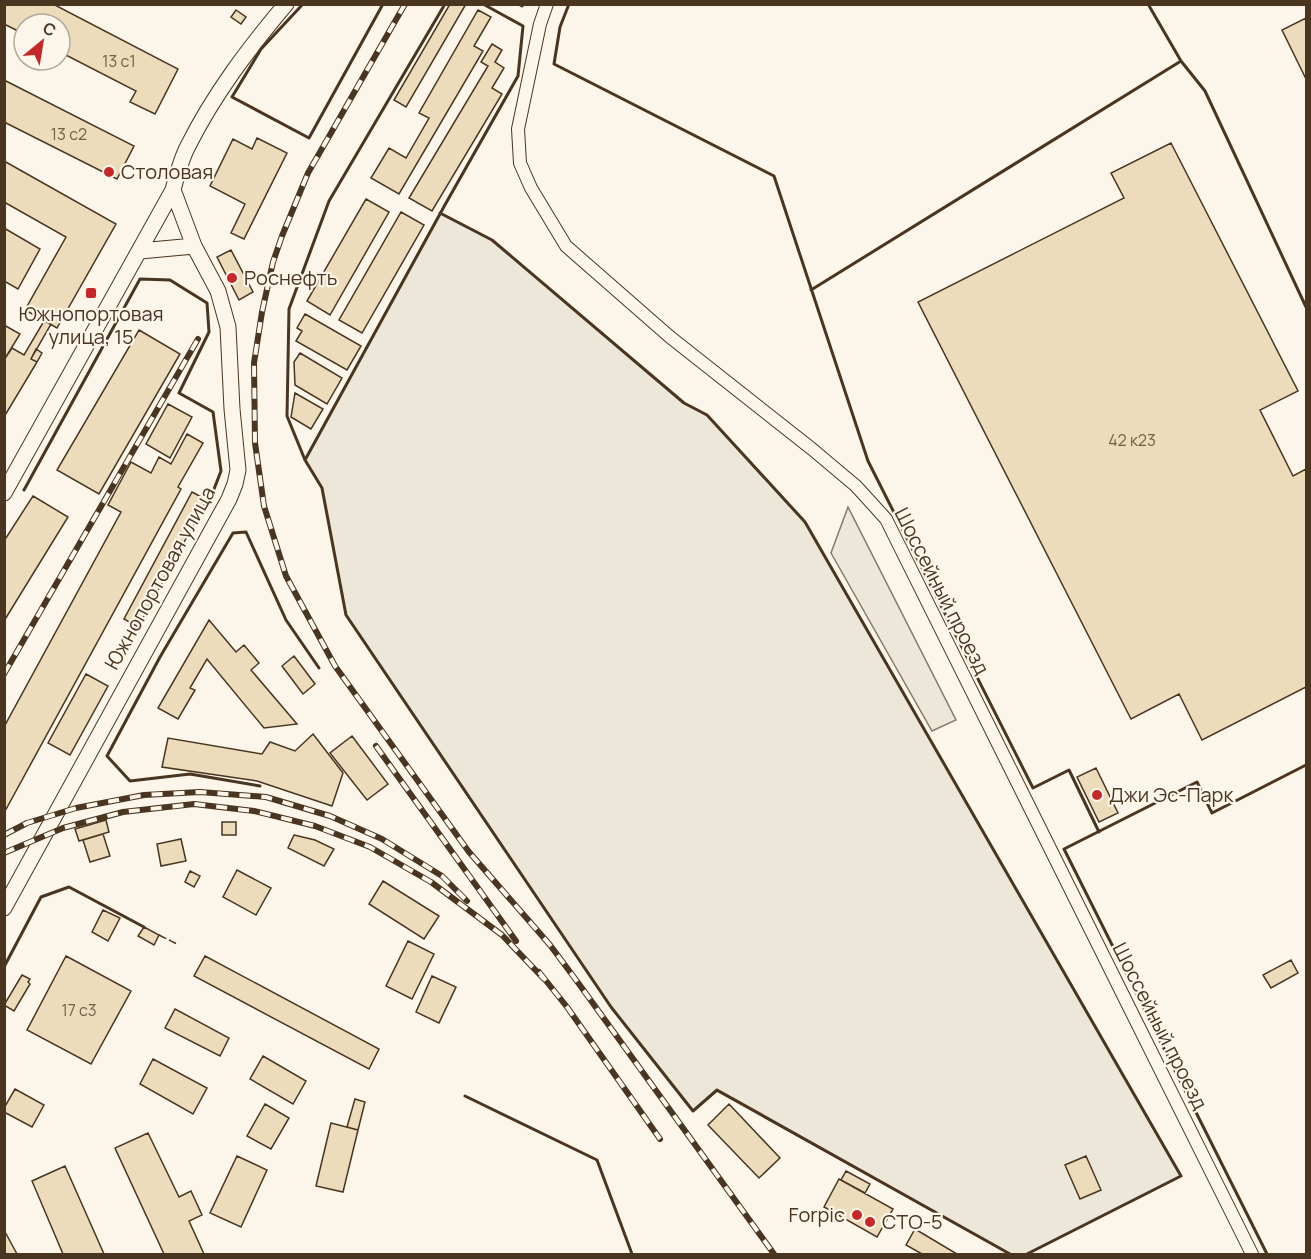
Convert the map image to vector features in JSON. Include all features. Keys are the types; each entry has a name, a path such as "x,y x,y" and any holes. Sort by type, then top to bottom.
{"street":[{"path":"4,493 173,190 187,147 223,84 286,4"},
{"name":"Шоссейный проезд","path":"547,4 540,24 518,129 519,163 531,188 566,246 670,337 839,471 886,519 1252,1254"},
{"name":"Южнопортовая улица","path":"4,908 229,499 235,484 238,470 228,327 218,291 194,246 173,190"},
{"path":"140,251 194,246"}],"shaded area":[{"path":"440,213 492,240 684,403 707,415 805,522 1181,1176 1027,1254 1010,1254 717,1091 693,1111 611,1007 346,615 322,488 305,460"},
{"path":"848,507 956,720 932,731 831,553"}],"building":[{"path":"4,4 53,4 68,12 12,12 12,28 4,24"},
{"path":"450,4 466,4 406,107 394,100"},
{"path":"236,10 246,17 241,24 231,17"},
{"path":"478,10 491,17 474,46 483,51 399,194 371,178 389,148 406,158 429,118 419,113"},
{"path":"72,14 178,69 155,114 130,102 136,91 72,58"},
{"path":"1306,18 1306,79 1282,30"},
{"path":"492,44 502,50 495,62 504,68 492,88 502,94 432,211 409,198 488,66 481,62"},
{"path":"4,80 134,146 117,179 4,122"},
{"path":"257,138 287,153 244,239 231,233 245,204 210,186 233,139 252,149"},
{"path":"1171,143 1298,391 1260,410 1293,476 1306,469 1306,687 1202,740 1179,694 1131,719 918,302 1124,198 1111,173"},
{"path":"4,161 116,224 57,328 25,310 66,237 4,202"},
{"path":"366,199 389,212 330,315 307,301"},
{"path":"401,212 424,225 362,333 339,320"},
{"path":"4,228 40,249 18,289 4,281"},
{"path":"231,250 253,292 239,300 217,257"},
{"path":"305,314 361,346 347,370 296,341 302,331 297,328"},
{"path":"44,321 51,324 31,359 37,362 4,417 4,360 12,348 24,355"},
{"path":"4,325 20,334 4,360"},
{"path":"139,330 180,354 99,494 57,470"},
{"path":"36,349 42,353 37,362 31,359"},
{"path":"300,353 342,378 327,404 295,385 294,362"},
{"path":"295,393 323,409 311,429 291,417"},
{"path":"168,404 192,417 170,458 146,444"},
{"path":"187,434 203,443 178,487 181,489 4,813 4,727 121,512 108,505 131,462 151,473 159,457 171,464"},
{"path":"192,492 207,500 138,627 124,619"},
{"path":"33,496 68,517 4,621 4,541"},
{"path":"209,620 236,652 244,645 259,663 251,670 297,724 264,728 207,659 190,688 195,690 178,719 158,708"},
{"path":"294,656 315,684 303,694 282,666"},
{"path":"86,674 108,686 70,755 48,743"},
{"path":"313,734 343,773 332,806 257,781 162,767 168,738 262,754 270,742 295,751"},
{"path":"352,736 388,784 367,800 330,753"},
{"name":"Джи Эс-Парк","path":"1096,768 1118,813 1099,822 1077,777"},
{"path":"106,820 109,832 79,841 75,829"},
{"path":"222,822 236,822 236,835 222,835"},
{"path":"103,834 110,856 90,862 83,840"},
{"path":"294,835 315,840 334,849 324,866 288,848"},
{"path":"181,839 186,861 161,866 157,844"},
{"path":"237,870 271,888 256,915 223,897"},
{"path":"190,871 200,876 194,887 185,882"},
{"path":"383,881 439,916 424,939 369,904"},
{"path":"103,910 120,918 108,941 92,932"},
{"path":"144,927 159,935 154,945 138,936"},
{"path":"408,941 434,954 412,999 386,986"},
{"path":"66,956 131,991 91,1064 27,1030"},
{"path":"205,956 379,1049 369,1069 194,976"},
{"path":"1291,960 1298,973 1271,988 1263,975"},
{"path":"22,975 30,979 28,982 30,984 14,1011 4,1005"},
{"path":"432,976 456,987 439,1023 416,1012"},
{"path":"175,1009 229,1038 220,1056 165,1028"},
{"path":"263,1056 306,1081 293,1104 250,1079"},
{"path":"153,1059 207,1088 193,1114 140,1084"},
{"path":"15,1089 44,1105 32,1127 4,1112"},
{"path":"355,1099 365,1102 358,1130 347,1127"},
{"path":"265,1104 289,1118 271,1149 247,1136"},
{"path":"729,1104 780,1158 759,1178 708,1125"},
{"path":"331,1123 358,1130 343,1192 316,1186"},
{"path":"148,1133 179,1197 191,1191 202,1215 189,1221 204,1254 164,1254 115,1148"},
{"path":"237,1156 267,1170 241,1227 210,1213"},
{"path":"1086,1156 1101,1190 1080,1199 1065,1165"},
{"path":"65,1166 104,1254 63,1254 32,1181"},
{"path":"846,1171 870,1184 865,1193 841,1180"},
{"path":"839,1179 893,1209 877,1237 824,1207"},
{"path":"915,1229 957,1254 922,1254 906,1245"},
{"path":"4,1230 17,1254 4,1254"}],"railway":[{"path":"405,4 308,173 273,262 254,363 255,443 264,506 286,576 335,666 469,852 550,945 774,1254"},
{"path":"4,674 198,339"},
{"path":"376,746 516,941"},
{"path":"4,835 27,823 76,808 144,795 200,792 266,797 330,816 382,839 442,876 467,901"},
{"path":"4,853 63,828 123,812 194,804 254,811 315,826 370,847 431,882 502,935 544,979"},
{"path":"539,972 567,1007 660,1139"}],"fence":[{"path":"159,935 177,944"}],"wall":[{"path":"303,4 261,49 232,97 309,138 383,4"},
{"path":"445,4 329,201 289,309 287,416 305,460 322,488 346,615 611,1007 693,1111 717,1090 1010,1254"},
{"path":"305,460 518,76 523,26 483,4"},
{"path":"519,4 522,6 523,4"},
{"path":"569,4 560,27 554,64 774,176 868,461 1033,788 1069,770 1099,832"},
{"path":"1148,4 1181,61 1205,91 1306,307"},
{"path":"811,290 1181,61"},
{"path":"440,213 492,240 684,403 707,415 805,522 1181,1176 1027,1254"},
{"path":"24,490 140,279 170,280 207,303 209,332 179,393 213,412 221,471 209,502"},
{"path":"260,786 190,774 130,781 107,756 160,657 233,533 246,532 286,620 319,668"},
{"path":"1267,1254 1064,849 1197,782 1212,813 1306,765"},
{"path":"4,967 41,897 69,887 144,927"},
{"path":"465,1096 597,1160 632,1254"}],"place":[{"name":"Столовая","path":"109,172"},
{"name":"Роснефть","path":"232,278"},
{"name":"Южнопортовая улица, 15","path":"91,293"},
{"name":"Джи Эс-Парк","path":"1097,795"},
{"name":"Forpic","path":"857,1215"},
{"name":"СТО-5","path":"870,1222"}]}
